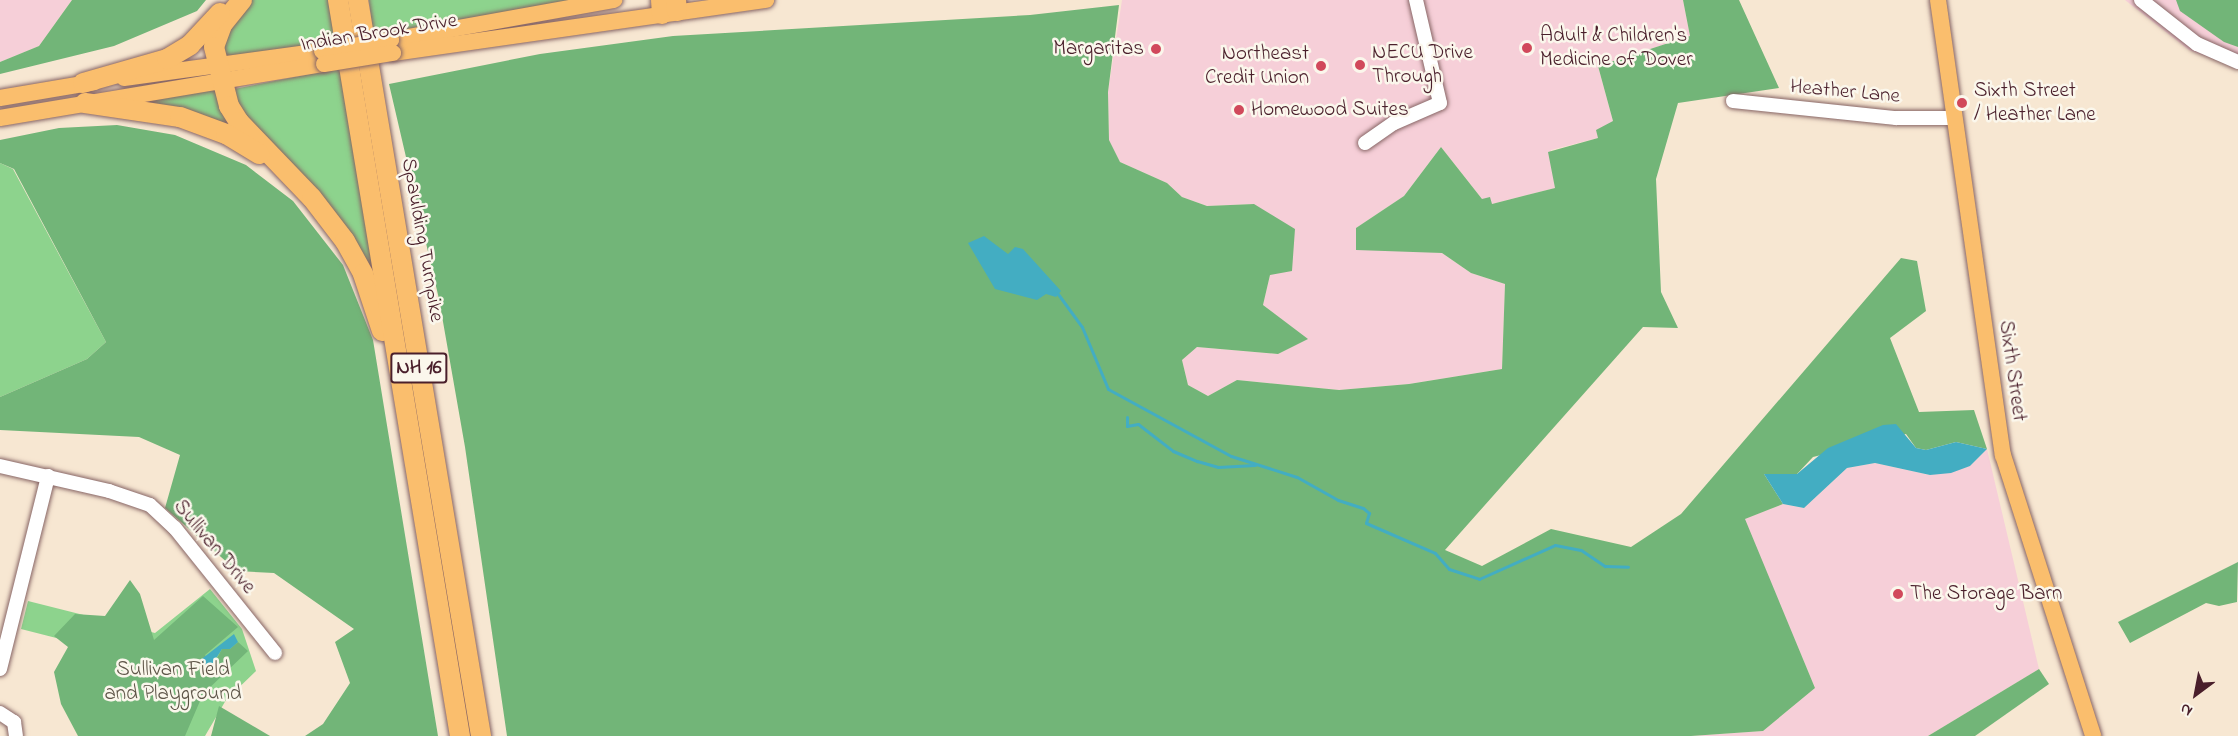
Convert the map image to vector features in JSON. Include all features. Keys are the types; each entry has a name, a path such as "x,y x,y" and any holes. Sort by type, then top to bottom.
{"highway":[{"path":"83,83 167,59 199,36 231,0"},
{"path":"242,0 215,38 218,74 228,106 239,122 326,214 360,267 405,407"},
{"name":"Spaulding Turnpike","path":"338,0 460,736"},
{"name":"Spaulding Turnpike","path":"358,0 481,736"},
{"path":"85,103 196,122 240,142 285,169"}],"main road":[{"name":"Indian Brook Drive","path":"392,46 614,0"},
{"name":"Indian Brook Drive","path":"0,118 85,103 218,74 392,46 669,6 766,0"},
{"name":"Sixth Street","path":"1938,0 2003,455 2093,736"},
{"name":"Indian Brook Drive","path":"0,98 83,83 218,74"}],"street":[{"path":"1365,143 1394,123 1440,103 1416,0"},
{"path":"2141,0 2197,44 2238,62"},
{"name":"Heather Lane","path":"1733,101 1896,118 1954,118"},
{"name":"Sullivan Drive","path":"0,466 48,476 150,505 175,528 275,653"},
{"path":"0,669 48,476"},
{"path":"0,713 14,722 16,736"}],"shaded area":[{"path":"0,0 72,0 39,46 0,62"},
{"path":"1122,0 1683,0 1690,36 1598,66 1613,121 1598,138 1551,150 1555,188 1492,204 1482,199 1441,147 1404,196 1356,228 1408,250 1442,253 1471,273 1505,284 1502,369 1409,384 1339,390 1237,380 1208,396 1188,385 1182,360 1197,347 1278,354 1307,339 1263,305 1270,275 1254,204 1207,206 1182,197 1167,183 1120,162 1109,141 1108,92"},
{"path":"2125,0 2238,0 2238,68 2189,50"},
{"name":"The Storage Barn","path":"1987,449 2039,669 1928,736 1691,736 1763,731 1815,688 1744,519 1783,504 1804,508 1847,468 1875,463 1930,475 1970,466"}],"green space":[{"path":"72,0 206,0 197,11 114,46 0,74 0,62 39,46"},
{"path":"251,0 329,0 335,41 222,60 222,42"},
{"path":"369,0 575,0 373,35"},
{"path":"1683,0 1739,0 1779,88 1678,103 1656,179 1661,292 1678,328 1643,327 1445,550 1482,566 1551,529 1631,547 1681,514 1901,258 1917,261 1926,311 1890,338 1919,412 1974,410 1987,449 1956,442 1926,450 1916,448 1906,434 1813,457 1797,474 1764,474 1783,504 1745,519 1815,688 1763,731 1691,736 507,736 465,447 439,299 389,84 540,54 673,36 1030,15 1119,5 1108,92 1109,140 1120,162 1167,183 1182,197 1207,206 1254,204 1295,229 1292,271 1270,275 1263,305 1308,339 1278,354 1197,347 1182,360 1188,385 1208,396 1237,380 1339,390 1409,384 1502,369 1505,284 1471,273 1442,253 1356,250 1356,228 1404,196 1441,147 1482,199 1490,197 1492,204 1555,188 1548,152 1598,138 1596,130 1613,121 1598,66 1690,36"},
{"path":"2176,0 2238,0 2238,47 2224,42 2180,11"},
{"path":"341,68 377,287 247,125 229,90"},
{"path":"216,88 247,137 137,101"},
{"path":"117,125 175,135 246,165 293,201 343,265 373,340 438,736 305,736 323,724 350,683 335,642 354,629 274,573 237,571 165,508 180,455 139,437 0,430 0,397 87,359 106,342 14,169 0,163 0,140 59,128"},
{"path":"0,163 13,169 106,342 87,359 0,397"},
{"path":"2238,562 2237,602 2219,606 2206,603 2130,643 2118,622"},
{"name":"Sullivan Field and Playground","path":"130,580 140,594 154,640 203,596 238,627 205,655 212,667 222,649 230,649 238,642 248,651 203,694 185,736 78,736 61,704 54,672 68,647 54,636 75,614 105,616"},
{"name":"Sullivan Field and Playground","path":"210,589 242,629 256,671 226,700 205,736 103,736 123,655 21,629 28,601 155,633"},
{"path":"2039,669 2049,684 1975,736 1928,736"},
{"path":"219,706 270,736 211,736"}],"water":[{"path":"984,236 1008,254 1015,247 1023,249 1061,291 1056,297 1046,294 1037,300 995,289 968,243"},
{"path":"1896,424 1916,448 1926,450 1956,442 1987,449 1970,466 1951,473 1930,475 1875,463 1847,468 1804,508 1783,504 1764,474 1797,474 1828,448 1883,425"},
{"path":"234,634 238,642 230,649 222,649 206,674 199,661"}],"waterway":[{"path":"1058,294 1082,327 1108,389 1231,456 1297,477 1338,500 1363,508 1369,513 1366,523 1435,553 1449,569 1479,579 1555,545 1581,550 1605,566 1628,567"},
{"path":"1127,417 1127,426 1138,424 1173,451 1197,461 1218,467 1255,465"}],"place":[{"name":"Adult & Children's Medicine of Dover","path":"1527,48"},
{"name":"Margaritas","path":"1156,49"},
{"name":"NECU Drive Through","path":"1360,65"},
{"name":"Northeast Credit Union","path":"1321,66"},
{"name":"Sixth Street / Heather Lane","path":"1962,103"},
{"name":"Homewood Suites","path":"1239,110"},
{"name":"The Storage Barn","path":"1898,594"}]}
